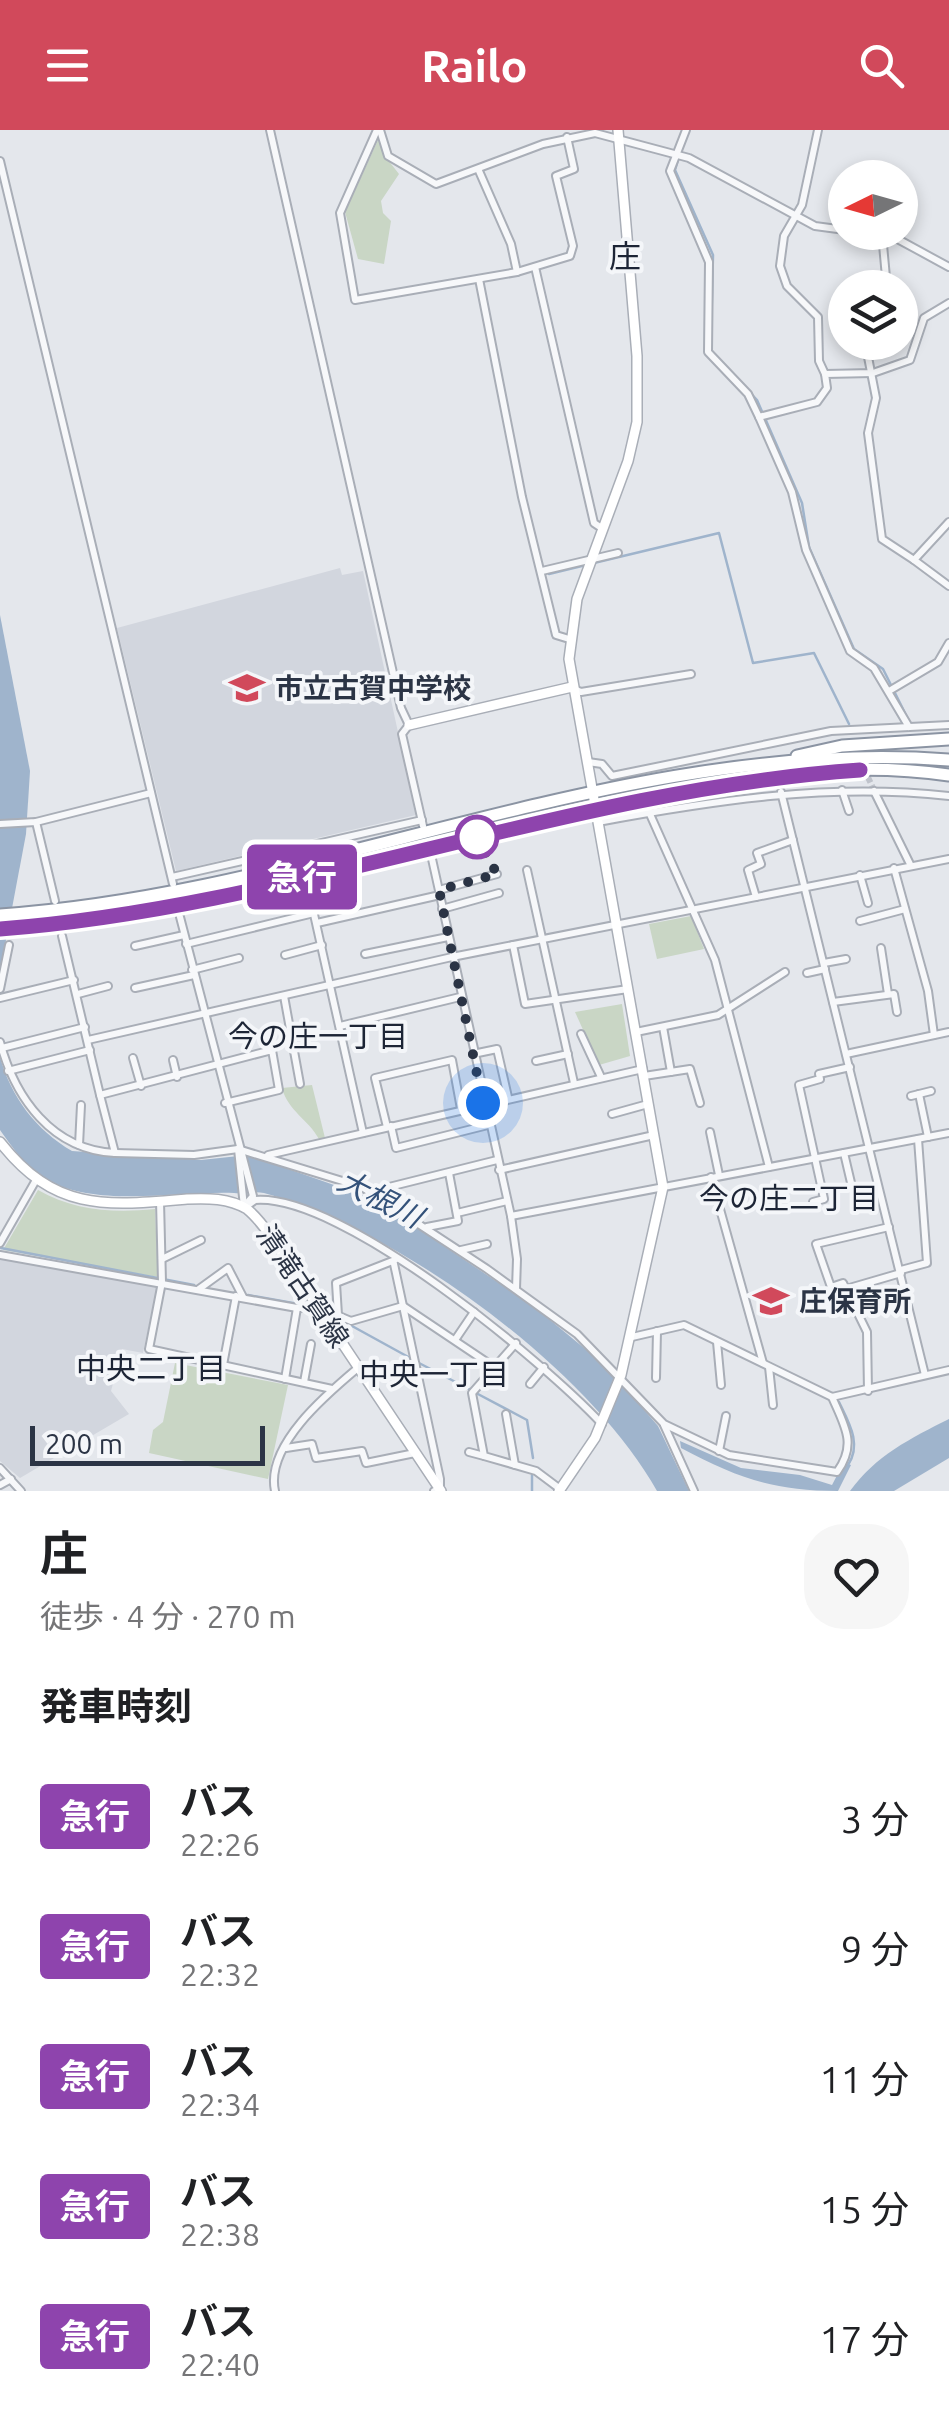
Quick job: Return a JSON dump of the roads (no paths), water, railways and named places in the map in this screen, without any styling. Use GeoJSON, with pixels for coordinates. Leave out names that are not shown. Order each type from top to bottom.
{"type":"FeatureCollection","features":[{"type":"Feature","properties":{"kind":"highway"},"geometry":{"type":"LineString","coordinates":[[784,761],[814,750],[949,738]]}},
{"type":"Feature","properties":{"kind":"highway"},"geometry":{"type":"LineString","coordinates":[[0,916],[104,905],[200,887],[592,793],[784,761],[862,756],[949,760]]}},
{"type":"Feature","properties":{"kind":"highway"},"geometry":{"type":"LineString","coordinates":[[0,929],[159,910],[597,816],[722,783],[860,770],[949,775]]}},
{"type":"Feature","properties":{"kind":"street"},"geometry":{"type":"LineString","coordinates":[[270,130],[400,708],[408,725]]}},
{"type":"Feature","properties":{"kind":"street"},"geometry":{"type":"LineString","coordinates":[[378,130],[388,156],[426,180],[448,182],[567,137],[618,135],[676,154],[730,178],[796,217],[828,228]]}},
{"type":"Feature","properties":{"kind":"street"},"geometry":{"type":"LineString","coordinates":[[378,130],[340,212],[355,300],[517,272],[566,259],[572,252],[556,176],[574,169],[567,137]]}},
{"type":"Feature","properties":{"kind":"street"},"geometry":{"type":"LineString","coordinates":[[686,130],[670,171],[709,262],[708,352],[748,394],[759,417],[792,492],[806,550],[850,650],[874,668],[909,727]]}},
{"type":"Feature","properties":{"kind":"street"},"geometry":{"type":"LineString","coordinates":[[759,417],[817,402],[826,388],[819,361],[818,317],[782,278],[784,236],[796,217],[818,130]]}},
{"type":"Feature","properties":{"kind":"street"},"geometry":{"type":"LineString","coordinates":[[470,1452],[536,1471],[560,1490],[602,1424],[621,1377],[663,1187],[572,688],[569,639],[592,560],[628,461],[638,404],[618,135]]}},
{"type":"Feature","properties":{"kind":"street"},"geometry":{"type":"LineString","coordinates":[[0,161],[172,881],[422,823],[402,734],[408,725],[572,688],[581,692],[691,674]]}},
{"type":"Feature","properties":{"kind":"street"},"geometry":{"type":"LineString","coordinates":[[480,170],[511,244],[517,272]]}},
{"type":"Feature","properties":{"kind":"street"},"geometry":{"type":"LineString","coordinates":[[914,250],[949,267]]}},
{"type":"Feature","properties":{"kind":"street"},"geometry":{"type":"LineString","coordinates":[[535,267],[594,524],[603,529]]}},
{"type":"Feature","properties":{"kind":"street"},"geometry":{"type":"LineString","coordinates":[[479,279],[556,635],[569,639]]}},
{"type":"Feature","properties":{"kind":"street"},"geometry":{"type":"LineString","coordinates":[[825,374],[873,373],[910,360],[924,318],[949,304]]}},
{"type":"Feature","properties":{"kind":"street"},"geometry":{"type":"LineString","coordinates":[[869,360],[876,398],[868,434],[882,539],[949,586]]}},
{"type":"Feature","properties":{"kind":"street"},"geometry":{"type":"LineString","coordinates":[[914,560],[949,522]]}},
{"type":"Feature","properties":{"kind":"street"},"geometry":{"type":"LineString","coordinates":[[542,571],[618,553]]}},
{"type":"Feature","properties":{"kind":"street"},"geometry":{"type":"LineString","coordinates":[[889,691],[938,662],[949,642]]}},
{"type":"Feature","properties":{"kind":"street"},"geometry":{"type":"LineString","coordinates":[[586,762],[602,764],[612,776],[831,731],[949,725]]}},
{"type":"Feature","properties":{"kind":"street"},"geometry":{"type":"LineString","coordinates":[[842,790],[848,811]]}},
{"type":"Feature","properties":{"kind":"street"},"geometry":{"type":"LineString","coordinates":[[597,816],[781,792],[874,790],[949,796]]}},
{"type":"Feature","properties":{"kind":"street"},"geometry":{"type":"LineString","coordinates":[[874,790],[910,864]]}},
{"type":"Feature","properties":{"kind":"street"},"geometry":{"type":"LineString","coordinates":[[781,792],[926,1375]]}},
{"type":"Feature","properties":{"kind":"street"},"geometry":{"type":"LineString","coordinates":[[0,824],[34,822],[151,793]]}},
{"type":"Feature","properties":{"kind":"street"},"geometry":{"type":"LineString","coordinates":[[649,812],[714,960],[768,1167]]}},
{"type":"Feature","properties":{"kind":"street"},"geometry":{"type":"LineString","coordinates":[[34,822],[55,901]]}},
{"type":"Feature","properties":{"kind":"street"},"geometry":{"type":"LineString","coordinates":[[756,898],[748,870],[761,864],[757,853],[793,840]]}},
{"type":"Feature","properties":{"kind":"street"},"geometry":{"type":"LineString","coordinates":[[88,1040],[452,957],[949,858]]}},
{"type":"Feature","properties":{"kind":"street"},"geometry":{"type":"LineString","coordinates":[[432,859],[511,1216],[518,1259],[516,1289]]}},
{"type":"Feature","properties":{"kind":"street"},"geometry":{"type":"LineString","coordinates":[[894,868],[928,991],[934,1035]]}},
{"type":"Feature","properties":{"kind":"street"},"geometry":{"type":"LineString","coordinates":[[527,870],[574,1083]]}},
{"type":"Feature","properties":{"kind":"street"},"geometry":{"type":"LineString","coordinates":[[317,923],[497,874]]}},
{"type":"Feature","properties":{"kind":"street"},"geometry":{"type":"LineString","coordinates":[[860,875],[868,902]]}},
{"type":"Feature","properties":{"kind":"street"},"geometry":{"type":"LineString","coordinates":[[309,892],[363,1133]]}},
{"type":"Feature","properties":{"kind":"street"},"geometry":{"type":"LineString","coordinates":[[442,909],[500,893]]}},
{"type":"Feature","properties":{"kind":"street"},"geometry":{"type":"LineString","coordinates":[[860,921],[906,908]]}},
{"type":"Feature","properties":{"kind":"street"},"geometry":{"type":"LineString","coordinates":[[135,946],[314,913]]}},
{"type":"Feature","properties":{"kind":"street"},"geometry":{"type":"LineString","coordinates":[[180,917],[249,1196],[244,1208]]}},
{"type":"Feature","properties":{"kind":"street"},"geometry":{"type":"LineString","coordinates":[[62,936],[115,1153]]}},
{"type":"Feature","properties":{"kind":"street"},"geometry":{"type":"LineString","coordinates":[[365,954],[448,936]]}},
{"type":"Feature","properties":{"kind":"street"},"geometry":{"type":"LineString","coordinates":[[0,989],[9,945]]}},
{"type":"Feature","properties":{"kind":"street"},"geometry":{"type":"LineString","coordinates":[[285,954],[322,945]]}},
{"type":"Feature","properties":{"kind":"street"},"geometry":{"type":"LineString","coordinates":[[513,945],[525,1004],[554,996],[628,988]]}},
{"type":"Feature","properties":{"kind":"street"},"geometry":{"type":"LineString","coordinates":[[882,948],[888,994]]}},
{"type":"Feature","properties":{"kind":"street"},"geometry":{"type":"LineString","coordinates":[[135,988],[239,958]]}},
{"type":"Feature","properties":{"kind":"street"},"geometry":{"type":"LineString","coordinates":[[807,973],[846,958]]}},
{"type":"Feature","properties":{"kind":"street"},"geometry":{"type":"LineString","coordinates":[[636,1032],[728,1009],[786,972]]}},
{"type":"Feature","properties":{"kind":"street"},"geometry":{"type":"LineString","coordinates":[[0,998],[74,980]]}},
{"type":"Feature","properties":{"kind":"street"},"geometry":{"type":"LineString","coordinates":[[78,994],[108,986]]}},
{"type":"Feature","properties":{"kind":"street"},"geometry":{"type":"LineString","coordinates":[[834,1002],[894,994],[897,1012]]}},
{"type":"Feature","properties":{"kind":"street"},"geometry":{"type":"LineString","coordinates":[[284,996],[300,1084]]}},
{"type":"Feature","properties":{"kind":"street"},"geometry":{"type":"LineString","coordinates":[[340,1026],[461,997]]}},
{"type":"Feature","properties":{"kind":"street"},"geometry":{"type":"LineString","coordinates":[[85,1027],[1,1045],[24,1102],[58,1134],[79,1146],[115,1153],[239,1152],[267,1156],[324,1173],[383,1200],[577,1334],[664,1424],[694,1491]]}},
{"type":"Feature","properties":{"kind":"street"},"geometry":{"type":"LineString","coordinates":[[662,1027],[670,1072]]}},
{"type":"Feature","properties":{"kind":"street"},"geometry":{"type":"LineString","coordinates":[[846,1054],[949,1032]]}},
{"type":"Feature","properties":{"kind":"street"},"geometry":{"type":"LineString","coordinates":[[581,1034],[601,1077]]}},
{"type":"Feature","properties":{"kind":"street"},"geometry":{"type":"LineString","coordinates":[[473,1054],[497,1048],[508,1098]]}},
{"type":"Feature","properties":{"kind":"street"},"geometry":{"type":"LineString","coordinates":[[8,1070],[90,1050]]}},
{"type":"Feature","properties":{"kind":"street"},"geometry":{"type":"LineString","coordinates":[[100,1095],[272,1050],[279,1090],[225,1103]]}},
{"type":"Feature","properties":{"kind":"street"},"geometry":{"type":"LineString","coordinates":[[536,1062],[568,1054]]}},
{"type":"Feature","properties":{"kind":"street"},"geometry":{"type":"LineString","coordinates":[[132,1058],[140,1086]]}},
{"type":"Feature","properties":{"kind":"street"},"geometry":{"type":"LineString","coordinates":[[174,1060],[177,1077]]}},
{"type":"Feature","properties":{"kind":"street"},"geometry":{"type":"LineString","coordinates":[[462,1109],[452,1060],[375,1078],[396,1148],[488,1125]]}},
{"type":"Feature","properties":{"kind":"street"},"geometry":{"type":"LineString","coordinates":[[813,1202],[824,1199],[799,1086],[820,1079],[819,1074],[850,1067]]}},
{"type":"Feature","properties":{"kind":"street"},"geometry":{"type":"LineString","coordinates":[[267,1156],[601,1077],[690,1069],[700,1102]]}},
{"type":"Feature","properties":{"kind":"street"},"geometry":{"type":"LineString","coordinates":[[928,1137],[915,1095],[931,1092]]}},
{"type":"Feature","properties":{"kind":"street"},"geometry":{"type":"LineString","coordinates":[[612,1114],[649,1104]]}},
{"type":"Feature","properties":{"kind":"street"},"geometry":{"type":"LineString","coordinates":[[79,1146],[81,1105]]}},
{"type":"Feature","properties":{"kind":"street"},"geometry":{"type":"LineString","coordinates":[[710,1132],[715,1176],[766,1365],[773,1405]]}},
{"type":"Feature","properties":{"kind":"street"},"geometry":{"type":"LineString","coordinates":[[511,1216],[949,1133]]}},
{"type":"Feature","properties":{"kind":"street"},"geometry":{"type":"LineString","coordinates":[[500,1170],[654,1135]]}},
{"type":"Feature","properties":{"kind":"street"},"geometry":{"type":"LineString","coordinates":[[846,1289],[927,1263],[918,1139]]}},
{"type":"Feature","properties":{"kind":"street","name":"清滝古賀線"},"geometry":{"type":"LineString","coordinates":[[0,1142],[36,1180],[62,1195],[86,1202],[208,1198],[244,1208],[272,1238],[438,1490]]}},
{"type":"Feature","properties":{"kind":"street"},"geometry":{"type":"LineString","coordinates":[[844,1153],[852,1187]]}},
{"type":"Feature","properties":{"kind":"street"},"geometry":{"type":"LineString","coordinates":[[383,1200],[385,1188],[497,1160]]}},
{"type":"Feature","properties":{"kind":"street"},"geometry":{"type":"LineString","coordinates":[[426,1227],[458,1221],[449,1173]]}},
{"type":"Feature","properties":{"kind":"street"},"geometry":{"type":"LineString","coordinates":[[0,1244],[36,1180]]}},
{"type":"Feature","properties":{"kind":"street"},"geometry":{"type":"LineString","coordinates":[[244,1208],[255,1200],[280,1203],[355,1232],[516,1343],[602,1424]]}},
{"type":"Feature","properties":{"kind":"street"},"geometry":{"type":"LineString","coordinates":[[160,1201],[162,1280],[148,1349],[332,1390]]}},
{"type":"Feature","properties":{"kind":"street"},"geometry":{"type":"LineString","coordinates":[[457,1214],[507,1201]]}},
{"type":"Feature","properties":{"kind":"street"},"geometry":{"type":"LineString","coordinates":[[868,1391],[866,1332],[843,1283],[831,1287],[816,1244],[889,1228]]}},
{"type":"Feature","properties":{"kind":"street"},"geometry":{"type":"LineString","coordinates":[[162,1259],[201,1240]]}},
{"type":"Feature","properties":{"kind":"street"},"geometry":{"type":"LineString","coordinates":[[460,1250],[486,1244]]}},
{"type":"Feature","properties":{"kind":"street"},"geometry":{"type":"LineString","coordinates":[[0,1255],[162,1280],[296,1308],[318,1307],[351,1322],[403,1306]]}},
{"type":"Feature","properties":{"kind":"street"},"geometry":{"type":"LineString","coordinates":[[395,1261],[438,1490]]}},
{"type":"Feature","properties":{"kind":"street"},"geometry":{"type":"LineString","coordinates":[[338,1316],[336,1283],[395,1261]]}},
{"type":"Feature","properties":{"kind":"street"},"geometry":{"type":"LineString","coordinates":[[199,1289],[228,1268],[239,1297],[223,1365]]}},
{"type":"Feature","properties":{"kind":"street"},"geometry":{"type":"LineString","coordinates":[[403,1306],[494,1367]]}},
{"type":"Feature","properties":{"kind":"street"},"geometry":{"type":"LineString","coordinates":[[285,1378],[296,1308]]}},
{"type":"Feature","properties":{"kind":"street"},"geometry":{"type":"LineString","coordinates":[[454,1340],[474,1312]]}},
{"type":"Feature","properties":{"kind":"street"},"geometry":{"type":"LineString","coordinates":[[632,1338],[684,1325],[832,1397],[949,1370]]}},
{"type":"Feature","properties":{"kind":"street"},"geometry":{"type":"LineString","coordinates":[[656,1331],[656,1378]]}},
{"type":"Feature","properties":{"kind":"street"},"geometry":{"type":"LineString","coordinates":[[716,1340],[721,1384]]}},
{"type":"Feature","properties":{"kind":"street"},"geometry":{"type":"LineString","coordinates":[[484,1456],[472,1393],[516,1343]]}},
{"type":"Feature","properties":{"kind":"street"},"geometry":{"type":"LineString","coordinates":[[304,1382],[311,1344]]}},
{"type":"Feature","properties":{"kind":"street"},"geometry":{"type":"LineString","coordinates":[[275,1491],[274,1473],[304,1418],[359,1367]]}},
{"type":"Feature","properties":{"kind":"street"},"geometry":{"type":"LineString","coordinates":[[530,1384],[544,1367]]}},
{"type":"Feature","properties":{"kind":"street"},"geometry":{"type":"LineString","coordinates":[[664,1424],[719,1451],[837,1472],[851,1443],[832,1397]]}},
{"type":"Feature","properties":{"kind":"street"},"geometry":{"type":"LineString","coordinates":[[506,1414],[515,1464]]}},
{"type":"Feature","properties":{"kind":"street"},"geometry":{"type":"LineString","coordinates":[[719,1451],[726,1416]]}},
{"type":"Feature","properties":{"kind":"street"},"geometry":{"type":"LineString","coordinates":[[286,1448],[312,1444],[316,1458],[362,1451],[366,1463],[416,1453]]}},
{"type":"Feature","properties":{"kind":"street"},"geometry":{"type":"LineString","coordinates":[[0,1468],[22,1491]]}},
{"type":"Feature","properties":{"kind":"street"},"geometry":{"type":"LineString","coordinates":[[0,1486],[11,1479]]}},
{"type":"Feature","properties":{"kind":"water"},"geometry":{"type":"Polygon","coordinates":[[[0,615],[30,771],[26,834],[0,972],[0,615]]]}},
{"type":"Feature","properties":{"kind":"water"},"geometry":{"type":"Polygon","coordinates":[[[0,1057],[11,1086],[27,1111],[47,1133],[72,1151],[201,1160],[248,1155],[374,1199],[533,1306],[606,1366],[658,1426],[689,1491],[657,1491],[626,1444],[538,1352],[429,1271],[373,1238],[317,1211],[264,1193],[113,1196],[67,1189],[40,1176],[0,1130],[0,1057]]]}},
{"type":"Feature","properties":{"kind":"water"},"geometry":{"type":"Polygon","coordinates":[[[949,1419],[949,1458],[894,1491],[850,1491],[882,1458],[949,1419]]]}},
{"type":"Feature","properties":{"kind":"water"},"geometry":{"type":"Polygon","coordinates":[[[680,1441],[741,1468],[800,1475],[832,1485],[844,1462],[851,1465],[838,1491],[794,1488],[756,1481],[720,1467],[681,1448],[680,1441]]]}},
{"type":"Feature","properties":{"kind":"waterway"},"geometry":{"type":"LineString","coordinates":[[678,160],[675,170],[713,255],[711,335]]}},
{"type":"Feature","properties":{"kind":"waterway"},"geometry":{"type":"LineString","coordinates":[[726,367],[757,400],[802,503],[809,547],[854,649],[883,669],[908,719]]}},
{"type":"Feature","properties":{"kind":"waterway"},"geometry":{"type":"LineString","coordinates":[[594,563],[719,533],[753,663],[814,653],[849,724]]}},
{"type":"Feature","properties":{"kind":"waterway"},"geometry":{"type":"LineString","coordinates":[[549,574],[586,565]]}},
{"type":"Feature","properties":{"kind":"waterway"},"geometry":{"type":"LineString","coordinates":[[1,1248],[194,1285]]}},
{"type":"Feature","properties":{"kind":"waterway"},"geometry":{"type":"LineString","coordinates":[[248,1295],[304,1305]]}},
{"type":"Feature","properties":{"kind":"waterway"},"geometry":{"type":"LineString","coordinates":[[352,1326],[412,1359]]}},
{"type":"Feature","properties":{"kind":"waterway"},"geometry":{"type":"LineString","coordinates":[[419,1363],[469,1389]]}},
{"type":"Feature","properties":{"kind":"waterway"},"geometry":{"type":"LineString","coordinates":[[476,1393],[527,1420],[533,1458]]}},
{"type":"Feature","properties":{"kind":"waterway"},"geometry":{"type":"LineString","coordinates":[[839,1402],[854,1441],[848,1465]]}},
{"type":"Feature","properties":{"kind":"waterway"},"geometry":{"type":"LineString","coordinates":[[532,1475],[532,1491]]}},
{"type":"Feature","properties":{"kind":"tunnel"},"geometry":{"type":"LineString","coordinates":[[864,769],[874,790]]}},
{"type":"Feature","properties":{"kind":"tunnel"},"geometry":{"type":"LineString","coordinates":[[297,849],[309,892]]}},
{"type":"Feature","properties":{"kind":"place","name":"市立古賀中学校"},"geometry":{"type":"Point","coordinates":[247,688]}},
{"type":"Feature","properties":{"kind":"place","name":"庄保育所"},"geometry":{"type":"Point","coordinates":[771,1301]}},
{"type":"Feature","properties":{"kind":"district","name":"庄"},"geometry":{"type":"Point","coordinates":[625,257]}},
{"type":"Feature","properties":{"kind":"district","name":"今の庄一丁目"},"geometry":{"type":"Point","coordinates":[318,1037]}},
{"type":"Feature","properties":{"kind":"district","name":"今の庄二丁目"},"geometry":{"type":"Point","coordinates":[789,1199]}},
{"type":"Feature","properties":{"kind":"district","name":"中央二丁目"},"geometry":{"type":"Point","coordinates":[151,1369]}},
{"type":"Feature","properties":{"kind":"district","name":"中央一丁目"},"geometry":{"type":"Point","coordinates":[434,1375]}},
{"type":"Feature","properties":{"kind":"water label","name":"大根川"},"geometry":{"type":"Point","coordinates":[380,1199]}}]}
